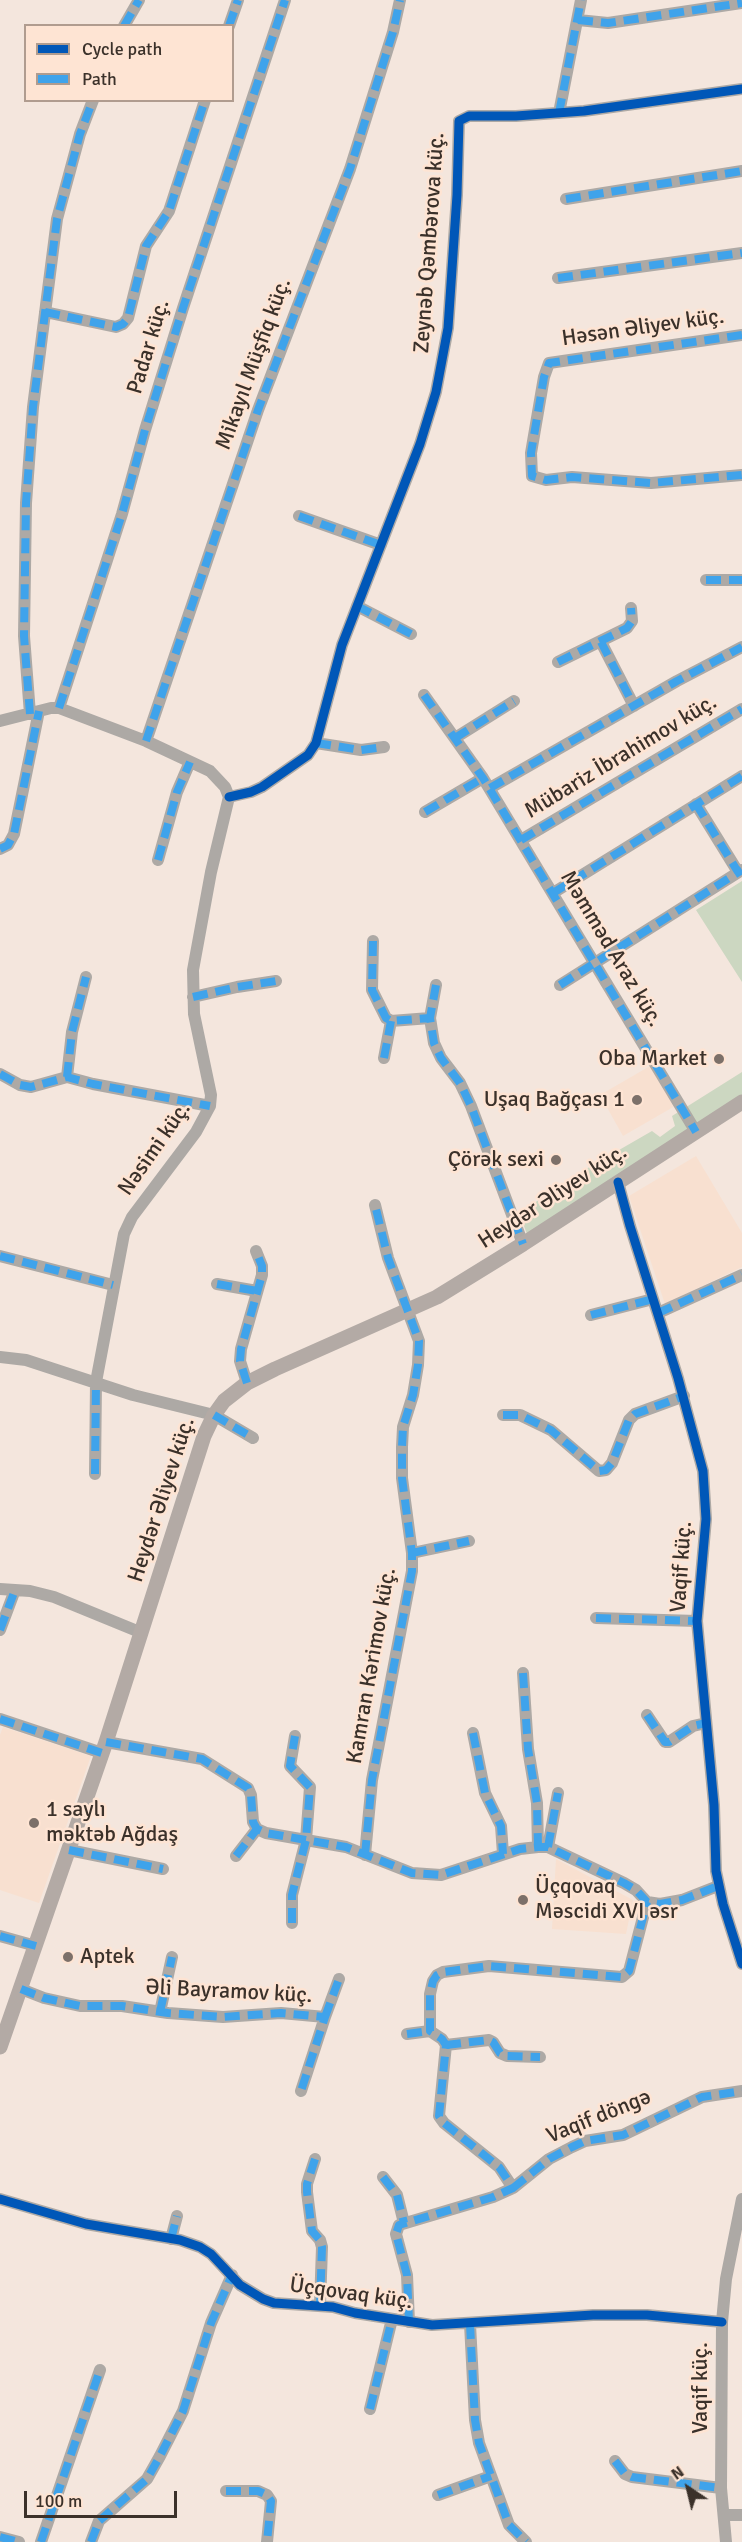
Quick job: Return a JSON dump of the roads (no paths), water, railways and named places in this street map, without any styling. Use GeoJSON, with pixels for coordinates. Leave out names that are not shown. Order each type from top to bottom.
{"type":"FeatureCollection","features":[{"type":"Feature","properties":{"kind":"main road","name":"Heydər Əliyev küç."},"geometry":{"type":"LineString","coordinates":[[0,2047],[104,1748],[204,1436],[214,1415],[225,1401],[247,1383],[437,1297],[742,1102]]}},
{"type":"Feature","properties":{"kind":"street"},"geometry":{"type":"LineString","coordinates":[[125,24],[139,0]]}},
{"type":"Feature","properties":{"kind":"street"},"geometry":{"type":"LineString","coordinates":[[231,24],[238,0]]}},
{"type":"Feature","properties":{"kind":"street","name":"Padar küç."},"geometry":{"type":"LineString","coordinates":[[59,708],[122,514],[183,308],[285,0]]}},
{"type":"Feature","properties":{"kind":"street","name":"Mikayıl Müşfiq küç."},"geometry":{"type":"LineString","coordinates":[[146,741],[258,410],[350,169],[393,32],[400,0]]}},
{"type":"Feature","properties":{"kind":"street"},"geometry":{"type":"LineString","coordinates":[[559,113],[580,0]]}},
{"type":"Feature","properties":{"kind":"street"},"geometry":{"type":"LineString","coordinates":[[578,20],[608,22],[742,3]]}},
{"type":"Feature","properties":{"kind":"street","name":"Zeynəb Qəmbərova küç."},"geometry":{"type":"LineString","coordinates":[[229,797],[262,787],[308,755],[316,743],[342,645],[420,444],[436,392],[445,346],[457,195],[459,121],[469,116],[559,113],[742,89]]}},
{"type":"Feature","properties":{"kind":"street"},"geometry":{"type":"LineString","coordinates":[[0,849],[8,845],[14,834],[35,712],[24,636],[26,503],[33,407],[57,219],[80,134],[92,102]]}},
{"type":"Feature","properties":{"kind":"street"},"geometry":{"type":"LineString","coordinates":[[45,312],[116,327],[128,318],[146,246],[169,211],[204,102]]}},
{"type":"Feature","properties":{"kind":"street"},"geometry":{"type":"LineString","coordinates":[[566,199],[742,171]]}},
{"type":"Feature","properties":{"kind":"street"},"geometry":{"type":"LineString","coordinates":[[558,278],[742,254]]}},
{"type":"Feature","properties":{"kind":"street","name":"Həsən Əliyev küç."},"geometry":{"type":"LineString","coordinates":[[742,335],[549,363],[544,378],[531,453],[532,476],[546,480],[572,477],[651,483],[742,476]]}},
{"type":"Feature","properties":{"kind":"street"},"geometry":{"type":"LineString","coordinates":[[299,516],[381,545]]}},
{"type":"Feature","properties":{"kind":"street"},"geometry":{"type":"LineString","coordinates":[[706,580],[742,580]]}},
{"type":"Feature","properties":{"kind":"street"},"geometry":{"type":"LineString","coordinates":[[357,606],[411,634]]}},
{"type":"Feature","properties":{"kind":"street"},"geometry":{"type":"LineString","coordinates":[[558,662],[627,628],[632,621],[632,608]]}},
{"type":"Feature","properties":{"kind":"street"},"geometry":{"type":"LineString","coordinates":[[601,642],[634,706]]}},
{"type":"Feature","properties":{"kind":"street"},"geometry":{"type":"LineString","coordinates":[[425,812],[487,783],[742,647]]}},
{"type":"Feature","properties":{"kind":"street","name":"Məmməd Araz küç."},"geometry":{"type":"LineString","coordinates":[[424,695],[487,783],[696,1132]]}},
{"type":"Feature","properties":{"kind":"street"},"geometry":{"type":"LineString","coordinates":[[455,738],[514,701]]}},
{"type":"Feature","properties":{"kind":"street"},"geometry":{"type":"LineString","coordinates":[[0,721],[59,708],[146,741],[210,771],[219,780],[229,797]]}},
{"type":"Feature","properties":{"kind":"street","name":"Mübariz İbrahimov küç."},"geometry":{"type":"LineString","coordinates":[[521,840],[742,709]]}},
{"type":"Feature","properties":{"kind":"street"},"geometry":{"type":"LineString","coordinates":[[316,743],[361,750],[384,747]]}},
{"type":"Feature","properties":{"kind":"street"},"geometry":{"type":"LineString","coordinates":[[158,860],[177,792],[190,762]]}},
{"type":"Feature","properties":{"kind":"street"},"geometry":{"type":"LineString","coordinates":[[553,893],[742,776]]}},
{"type":"Feature","properties":{"kind":"street","name":"Nəsimi küç."},"geometry":{"type":"LineString","coordinates":[[95,1474],[96,1382],[124,1234],[132,1217],[200,1126],[210,1106],[212,1095],[194,1014],[193,970],[211,872],[229,797]]}},
{"type":"Feature","properties":{"kind":"street"},"geometry":{"type":"LineString","coordinates":[[560,985],[740,871],[696,804]]}},
{"type":"Feature","properties":{"kind":"street"},"geometry":{"type":"LineString","coordinates":[[373,941],[372,990],[386,1017],[391,1021],[430,1018]]}},
{"type":"Feature","properties":{"kind":"street"},"geometry":{"type":"LineString","coordinates":[[67,1077],[72,1032],[86,976]]}},
{"type":"Feature","properties":{"kind":"street"},"geometry":{"type":"LineString","coordinates":[[193,998],[237,987],[276,981]]}},
{"type":"Feature","properties":{"kind":"street"},"geometry":{"type":"LineString","coordinates":[[436,985],[430,1018],[434,1043],[441,1058],[460,1083],[471,1106],[523,1244]]}},
{"type":"Feature","properties":{"kind":"street"},"geometry":{"type":"LineString","coordinates":[[384,1058],[391,1021]]}},
{"type":"Feature","properties":{"kind":"street"},"geometry":{"type":"LineString","coordinates":[[0,1074],[20,1085],[32,1087],[67,1077],[210,1106]]}},
{"type":"Feature","properties":{"kind":"street","name":"Vaqif küç."},"geometry":{"type":"LineString","coordinates":[[618,1182],[701,1455],[706,1501],[697,1621],[718,1886],[742,1964]]}},
{"type":"Feature","properties":{"kind":"street","name":"Kamran Kərimov küç."},"geometry":{"type":"LineString","coordinates":[[365,1855],[372,1780],[412,1571],[412,1553],[402,1478],[403,1427],[413,1395],[419,1341],[410,1310],[388,1258],[375,1205]]}},
{"type":"Feature","properties":{"kind":"street"},"geometry":{"type":"LineString","coordinates":[[247,1383],[241,1370],[241,1349],[257,1291],[261,1266],[256,1251]]}},
{"type":"Feature","properties":{"kind":"street"},"geometry":{"type":"LineString","coordinates":[[0,1256],[113,1285]]}},
{"type":"Feature","properties":{"kind":"street"},"geometry":{"type":"LineString","coordinates":[[658,1313],[742,1275]]}},
{"type":"Feature","properties":{"kind":"street"},"geometry":{"type":"LineString","coordinates":[[217,1284],[257,1291]]}},
{"type":"Feature","properties":{"kind":"street"},"geometry":{"type":"LineString","coordinates":[[591,1315],[653,1299]]}},
{"type":"Feature","properties":{"kind":"street"},"geometry":{"type":"LineString","coordinates":[[0,1357],[26,1360],[133,1395],[214,1415],[253,1438]]}},
{"type":"Feature","properties":{"kind":"street"},"geometry":{"type":"LineString","coordinates":[[503,1414],[520,1415],[532,1419],[551,1430],[599,1471],[606,1470],[612,1463],[630,1420],[635,1414],[684,1396]]}},
{"type":"Feature","properties":{"kind":"street"},"geometry":{"type":"LineString","coordinates":[[412,1553],[469,1541]]}},
{"type":"Feature","properties":{"kind":"street"},"geometry":{"type":"LineString","coordinates":[[0,1589],[54,1598],[142,1633]]}},
{"type":"Feature","properties":{"kind":"street"},"geometry":{"type":"LineString","coordinates":[[0,1630],[15,1590]]}},
{"type":"Feature","properties":{"kind":"street"},"geometry":{"type":"LineString","coordinates":[[597,1618],[697,1621]]}},
{"type":"Feature","properties":{"kind":"street"},"geometry":{"type":"LineString","coordinates":[[523,1673],[528,1749],[543,1847]]}},
{"type":"Feature","properties":{"kind":"street"},"geometry":{"type":"LineString","coordinates":[[647,1715],[664,1742],[669,1742],[693,1726],[706,1723]]}},
{"type":"Feature","properties":{"kind":"street"},"geometry":{"type":"LineString","coordinates":[[0,1719],[104,1748],[202,1759],[248,1788],[251,1795],[253,1822],[257,1829],[266,1833],[346,1847],[412,1873],[441,1875],[520,1849],[543,1847],[624,1882],[636,1890],[647,1902],[660,1904],[682,1900],[718,1886]]}},
{"type":"Feature","properties":{"kind":"street"},"geometry":{"type":"LineString","coordinates":[[473,1733],[485,1793],[501,1826],[503,1854]]}},
{"type":"Feature","properties":{"kind":"street"},"geometry":{"type":"LineString","coordinates":[[292,1923],[292,1895],[306,1840],[309,1787],[290,1766],[295,1736]]}},
{"type":"Feature","properties":{"kind":"street"},"geometry":{"type":"LineString","coordinates":[[543,1847],[558,1793]]}},
{"type":"Feature","properties":{"kind":"street"},"geometry":{"type":"LineString","coordinates":[[236,1856],[257,1829]]}},
{"type":"Feature","properties":{"kind":"street"},"geometry":{"type":"LineString","coordinates":[[69,1850],[164,1869]]}},
{"type":"Feature","properties":{"kind":"street"},"geometry":{"type":"LineString","coordinates":[[430,2031],[430,1994],[433,1981],[443,1972],[489,1966],[511,1966],[622,1977],[626,1975],[647,1902]]}},
{"type":"Feature","properties":{"kind":"street"},"geometry":{"type":"LineString","coordinates":[[0,1936],[36,1946]]}},
{"type":"Feature","properties":{"kind":"street"},"geometry":{"type":"LineString","coordinates":[[160,2012],[171,1957]]}},
{"type":"Feature","properties":{"kind":"street"},"geometry":{"type":"LineString","coordinates":[[325,2018],[339,1979]]}},
{"type":"Feature","properties":{"kind":"street","name":"Əli Bayramov küç."},"geometry":{"type":"LineString","coordinates":[[21,1989],[51,2000],[80,2006],[122,2006],[160,2012],[223,2017],[281,2013],[325,2018],[301,2091]]}},
{"type":"Feature","properties":{"kind":"street"},"geometry":{"type":"LineString","coordinates":[[407,2034],[430,2031],[442,2039],[446,2045],[439,2116],[444,2123],[499,2166],[513,2188]]}},
{"type":"Feature","properties":{"kind":"street"},"geometry":{"type":"LineString","coordinates":[[446,2045],[489,2040],[500,2053],[507,2056],[540,2057]]}},
{"type":"Feature","properties":{"kind":"street","name":"Vaqif döngə"},"geometry":{"type":"LineString","coordinates":[[404,2223],[493,2198],[513,2188],[549,2159],[585,2141],[623,2135],[702,2097],[742,2091]]}},
{"type":"Feature","properties":{"kind":"street"},"geometry":{"type":"LineString","coordinates":[[315,2159],[307,2184],[307,2192],[312,2231],[320,2240],[322,2247],[320,2305]]}},
{"type":"Feature","properties":{"kind":"street"},"geometry":{"type":"LineString","coordinates":[[383,2177],[397,2195],[404,2223],[396,2229],[396,2234],[406,2275],[409,2322]]}},
{"type":"Feature","properties":{"kind":"street","name":"Üçqovaq küç."},"geometry":{"type":"LineString","coordinates":[[0,2199],[86,2224],[171,2239],[200,2247],[211,2254],[240,2285],[274,2303],[320,2305],[432,2325],[592,2314],[647,2315],[722,2322]]}},
{"type":"Feature","properties":{"kind":"street","name":"Vaqif küç."},"geometry":{"type":"LineString","coordinates":[[726,2542],[721,2488],[722,2322],[726,2279],[742,2199]]}},
{"type":"Feature","properties":{"kind":"street"},"geometry":{"type":"LineString","coordinates":[[171,2239],[177,2216]]}},
{"type":"Feature","properties":{"kind":"street"},"geometry":{"type":"LineString","coordinates":[[90,2542],[99,2522],[129,2498],[147,2479],[160,2456],[183,2411],[211,2323],[232,2275]]}},
{"type":"Feature","properties":{"kind":"street"},"geometry":{"type":"LineString","coordinates":[[370,2409],[392,2319]]}},
{"type":"Feature","properties":{"kind":"street"},"geometry":{"type":"LineString","coordinates":[[470,2324],[479,2443],[510,2525],[526,2542]]}},
{"type":"Feature","properties":{"kind":"street"},"geometry":{"type":"LineString","coordinates":[[41,2542],[100,2370]]}},
{"type":"Feature","properties":{"kind":"street"},"geometry":{"type":"LineString","coordinates":[[615,2461],[625,2474],[632,2477],[721,2488]]}},
{"type":"Feature","properties":{"kind":"street"},"geometry":{"type":"LineString","coordinates":[[438,2495],[490,2476]]}},
{"type":"Feature","properties":{"kind":"street"},"geometry":{"type":"LineString","coordinates":[[226,2491],[258,2491],[267,2494],[271,2501],[267,2542]]}},
{"type":"Feature","properties":{"kind":"street"},"geometry":{"type":"LineString","coordinates":[[724,2515],[742,2515]]}},
{"type":"Feature","properties":{"kind":"street"},"geometry":{"type":"LineString","coordinates":[[0,2537],[19,2542]]}},
{"type":"Feature","properties":{"kind":"place","name":"Oba Market"},"geometry":{"type":"Point","coordinates":[719,1059]}},
{"type":"Feature","properties":{"kind":"place","name":"Uşaq Bağçası 1"},"geometry":{"type":"Point","coordinates":[637,1100]}},
{"type":"Feature","properties":{"kind":"place","name":"Çörək sexi"},"geometry":{"type":"Point","coordinates":[556,1160]}},
{"type":"Feature","properties":{"kind":"place","name":"1 saylı məktəb Ağdaş"},"geometry":{"type":"Point","coordinates":[34,1823]}},
{"type":"Feature","properties":{"kind":"place","name":"Üçqovaq Məscidi XVI əsr"},"geometry":{"type":"Point","coordinates":[523,1900]}},
{"type":"Feature","properties":{"kind":"place","name":"Aptek"},"geometry":{"type":"Point","coordinates":[68,1957]}}]}
